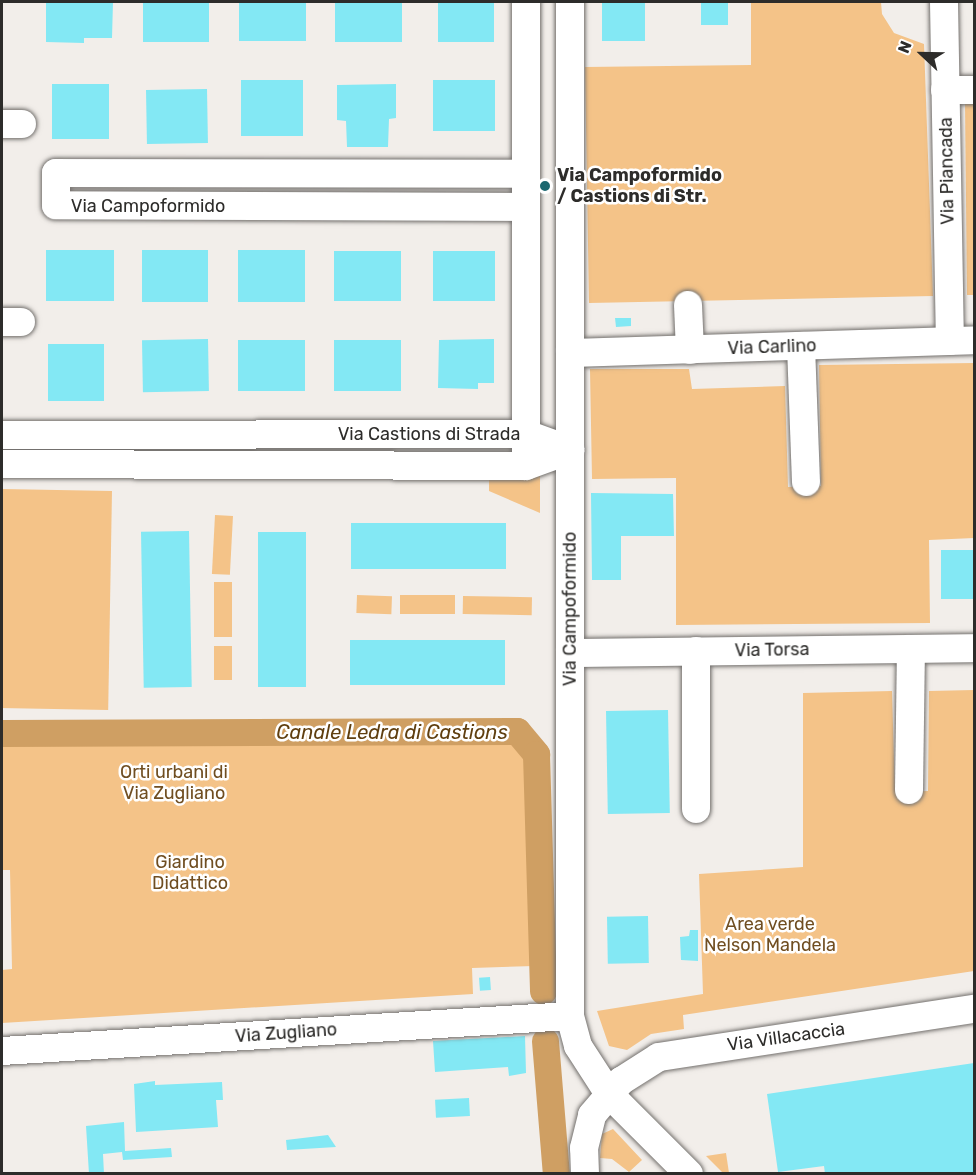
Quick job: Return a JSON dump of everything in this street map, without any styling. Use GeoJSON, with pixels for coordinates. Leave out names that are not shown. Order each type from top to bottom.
{"type":"FeatureCollection","features":[{"type":"Feature","properties":{"kind":"street"},"geometry":{"type":"LineString","coordinates":[[526,2],[526,466]]}},
{"type":"Feature","properties":{"kind":"street","name":"Via Campoformido"},"geometry":{"type":"LineString","coordinates":[[570,2],[570,1016],[579,1046],[609,1094],[689,1173]]}},
{"type":"Feature","properties":{"kind":"street","name":"Via Piancada"},"geometry":{"type":"LineString","coordinates":[[944,2],[945,90],[962,341]]}},
{"type":"Feature","properties":{"kind":"street"},"geometry":{"type":"LineString","coordinates":[[945,90],[975,90]]}},
{"type":"Feature","properties":{"kind":"street","name":"Via Campoformido"},"geometry":{"type":"LineString","coordinates":[[526,174],[56,173],[56,205],[526,207]]}},
{"type":"Feature","properties":{"kind":"street"},"geometry":{"type":"LineString","coordinates":[[688,304],[690,350]]}},
{"type":"Feature","properties":{"kind":"street","name":"Via Carlino"},"geometry":{"type":"LineString","coordinates":[[570,353],[962,341]]}},
{"type":"Feature","properties":{"kind":"street"},"geometry":{"type":"LineString","coordinates":[[801,346],[806,482]]}},
{"type":"Feature","properties":{"kind":"street","name":"Via Castions di Strada"},"geometry":{"type":"LineString","coordinates":[[2,435],[526,434],[570,450]]}},
{"type":"Feature","properties":{"kind":"street","name":"Via Castions di Strada"},"geometry":{"type":"LineString","coordinates":[[2,464],[526,466],[570,450]]}},
{"type":"Feature","properties":{"kind":"street","name":"Via Torsa"},"geometry":{"type":"LineString","coordinates":[[570,653],[975,648]]}},
{"type":"Feature","properties":{"kind":"street"},"geometry":{"type":"LineString","coordinates":[[909,789],[911,649]]}},
{"type":"Feature","properties":{"kind":"street"},"geometry":{"type":"LineString","coordinates":[[696,651],[696,809]]}},
{"type":"Feature","properties":{"kind":"street","name":"Via Villacaccia"},"geometry":{"type":"LineString","coordinates":[[585,1173],[584,1148],[592,1115],[609,1094],[645,1064],[672,1054],[975,1009]]}},
{"type":"Feature","properties":{"kind":"street","name":"Via Zugliano"},"geometry":{"type":"LineString","coordinates":[[2,1051],[570,1016]]}},
{"type":"Feature","properties":{"kind":"green space"},"geometry":{"type":"Polygon","coordinates":[[[751,2],[881,2],[882,14],[894,33],[924,44],[933,296],[589,303],[585,67],[751,65],[751,2]]]}},
{"type":"Feature","properties":{"kind":"green space"},"geometry":{"type":"Polygon","coordinates":[[[965,102],[974,102],[974,295],[967,295],[965,102]]]}},
{"type":"Feature","properties":{"kind":"green space"},"geometry":{"type":"Polygon","coordinates":[[[974,363],[974,538],[929,540],[930,623],[676,625],[676,478],[592,479],[590,369],[689,369],[692,389],[785,386],[788,487],[821,486],[819,365],[974,363]]]}},
{"type":"Feature","properties":{"kind":"green space"},"geometry":{"type":"Polygon","coordinates":[[[489,475],[540,475],[540,513],[489,491],[489,475]]]}},
{"type":"Feature","properties":{"kind":"green space"},"geometry":{"type":"Polygon","coordinates":[[[2,489],[112,491],[108,710],[2,708],[2,489]]]}},
{"type":"Feature","properties":{"kind":"green space"},"geometry":{"type":"Polygon","coordinates":[[[215,515],[233,516],[230,575],[212,574],[215,515]]]}},
{"type":"Feature","properties":{"kind":"green space"},"geometry":{"type":"Polygon","coordinates":[[[214,582],[232,582],[232,637],[214,637],[214,582]]]}},
{"type":"Feature","properties":{"kind":"green space"},"geometry":{"type":"Polygon","coordinates":[[[357,595],[392,596],[391,614],[356,613],[357,595]]]}},
{"type":"Feature","properties":{"kind":"green space"},"geometry":{"type":"Polygon","coordinates":[[[400,595],[455,595],[455,614],[400,614],[400,595]]]}},
{"type":"Feature","properties":{"kind":"green space"},"geometry":{"type":"Polygon","coordinates":[[[463,596],[532,597],[532,615],[463,614],[463,596]]]}},
{"type":"Feature","properties":{"kind":"green space"},"geometry":{"type":"Polygon","coordinates":[[[214,646],[232,646],[232,680],[214,680],[214,646]]]}},
{"type":"Feature","properties":{"kind":"green space","name":"Area verde Nelson Mandela"},"geometry":{"type":"Polygon","coordinates":[[[974,690],[974,971],[683,1015],[684,1029],[651,1034],[627,1050],[609,1046],[597,1011],[703,994],[699,874],[803,867],[803,693],[892,691],[895,792],[928,791],[929,691],[974,690]]]}},
{"type":"Feature","properties":{"kind":"green space","name":"Giardino Didattico"},"geometry":{"type":"Polygon","coordinates":[[[516,735],[533,754],[534,966],[472,968],[473,994],[2,1023],[2,970],[12,969],[10,870],[2,870],[2,738],[516,735]]]}},
{"type":"Feature","properties":{"kind":"green space"},"geometry":{"type":"Polygon","coordinates":[[[613,1129],[642,1160],[629,1172],[612,1159],[600,1158],[602,1134],[613,1129]]]}},
{"type":"Feature","properties":{"kind":"green space"},"geometry":{"type":"Polygon","coordinates":[[[726,1153],[729,1173],[723,1173],[706,1156],[726,1153]]]}},
{"type":"Feature","properties":{"kind":"building"},"geometry":{"type":"Polygon","coordinates":[[[46,2],[113,2],[112,38],[84,38],[84,43],[46,42],[46,2]]]}},
{"type":"Feature","properties":{"kind":"building"},"geometry":{"type":"Polygon","coordinates":[[[143,2],[209,2],[209,42],[143,42],[143,2]]]}},
{"type":"Feature","properties":{"kind":"building"},"geometry":{"type":"Polygon","coordinates":[[[239,2],[306,2],[306,41],[239,41],[239,2]]]}},
{"type":"Feature","properties":{"kind":"building"},"geometry":{"type":"Polygon","coordinates":[[[335,2],[402,2],[402,42],[335,42],[335,2]]]}},
{"type":"Feature","properties":{"kind":"building"},"geometry":{"type":"Polygon","coordinates":[[[438,2],[494,2],[494,42],[438,42],[438,2]]]}},
{"type":"Feature","properties":{"kind":"building"},"geometry":{"type":"Polygon","coordinates":[[[602,2],[645,2],[645,41],[602,41],[602,2]]]}},
{"type":"Feature","properties":{"kind":"building"},"geometry":{"type":"Polygon","coordinates":[[[701,2],[728,2],[728,25],[701,25],[701,2]]]}},
{"type":"Feature","properties":{"kind":"building"},"geometry":{"type":"Polygon","coordinates":[[[241,80],[303,80],[303,136],[241,136],[241,80]]]}},
{"type":"Feature","properties":{"kind":"building"},"geometry":{"type":"Polygon","coordinates":[[[433,80],[495,80],[495,131],[433,131],[433,80]]]}},
{"type":"Feature","properties":{"kind":"building"},"geometry":{"type":"Polygon","coordinates":[[[52,84],[109,84],[109,139],[52,139],[52,84]]]}},
{"type":"Feature","properties":{"kind":"building"},"geometry":{"type":"Polygon","coordinates":[[[396,84],[396,118],[389,119],[388,147],[347,147],[346,121],[337,120],[337,85],[396,84]]]}},
{"type":"Feature","properties":{"kind":"building"},"geometry":{"type":"Polygon","coordinates":[[[207,89],[208,143],[147,144],[146,90],[207,89]]]}},
{"type":"Feature","properties":{"kind":"building"},"geometry":{"type":"Polygon","coordinates":[[[46,250],[114,250],[114,301],[46,301],[46,250]]]}},
{"type":"Feature","properties":{"kind":"building"},"geometry":{"type":"Polygon","coordinates":[[[142,250],[208,250],[208,302],[142,302],[142,250]]]}},
{"type":"Feature","properties":{"kind":"building"},"geometry":{"type":"Polygon","coordinates":[[[238,250],[305,250],[305,302],[238,302],[238,250]]]}},
{"type":"Feature","properties":{"kind":"building"},"geometry":{"type":"Polygon","coordinates":[[[334,251],[401,251],[401,301],[334,301],[334,251]]]}},
{"type":"Feature","properties":{"kind":"building"},"geometry":{"type":"Polygon","coordinates":[[[433,251],[495,251],[495,301],[433,301],[433,251]]]}},
{"type":"Feature","properties":{"kind":"building"},"geometry":{"type":"Polygon","coordinates":[[[615,318],[631,318],[631,326],[616,327],[615,318]]]}},
{"type":"Feature","properties":{"kind":"building"},"geometry":{"type":"Polygon","coordinates":[[[208,339],[209,391],[143,392],[142,340],[208,339]]]}},
{"type":"Feature","properties":{"kind":"building"},"geometry":{"type":"Polygon","coordinates":[[[494,339],[494,383],[478,383],[478,389],[438,388],[439,340],[494,339]]]}},
{"type":"Feature","properties":{"kind":"building"},"geometry":{"type":"Polygon","coordinates":[[[238,340],[305,340],[305,391],[238,391],[238,340]]]}},
{"type":"Feature","properties":{"kind":"building"},"geometry":{"type":"Polygon","coordinates":[[[334,340],[401,340],[401,391],[334,391],[334,340]]]}},
{"type":"Feature","properties":{"kind":"building"},"geometry":{"type":"Polygon","coordinates":[[[48,344],[104,344],[104,401],[48,401],[48,344]]]}},
{"type":"Feature","properties":{"kind":"building"},"geometry":{"type":"Polygon","coordinates":[[[591,493],[673,494],[674,536],[621,536],[621,580],[592,580],[591,493]]]}},
{"type":"Feature","properties":{"kind":"building"},"geometry":{"type":"Polygon","coordinates":[[[351,523],[506,523],[506,569],[351,569],[351,523]]]}},
{"type":"Feature","properties":{"kind":"building"},"geometry":{"type":"Polygon","coordinates":[[[189,531],[192,687],[144,688],[141,532],[189,531]]]}},
{"type":"Feature","properties":{"kind":"building"},"geometry":{"type":"Polygon","coordinates":[[[258,532],[306,532],[306,687],[258,687],[258,532]]]}},
{"type":"Feature","properties":{"kind":"building"},"geometry":{"type":"Polygon","coordinates":[[[941,550],[974,550],[974,599],[941,599],[941,550]]]}},
{"type":"Feature","properties":{"kind":"building"},"geometry":{"type":"Polygon","coordinates":[[[350,640],[505,640],[505,685],[350,685],[350,640]]]}},
{"type":"Feature","properties":{"kind":"building"},"geometry":{"type":"Polygon","coordinates":[[[668,710],[670,813],[608,814],[606,711],[668,710]]]}},
{"type":"Feature","properties":{"kind":"building"},"geometry":{"type":"Polygon","coordinates":[[[648,916],[649,963],[608,964],[607,917],[648,916]]]}},
{"type":"Feature","properties":{"kind":"building"},"geometry":{"type":"Polygon","coordinates":[[[690,930],[698,930],[698,961],[681,960],[680,937],[689,936],[690,930]]]}},
{"type":"Feature","properties":{"kind":"building"},"geometry":{"type":"Polygon","coordinates":[[[490,977],[491,990],[480,991],[479,978],[490,977]]]}},
{"type":"Feature","properties":{"kind":"building"},"geometry":{"type":"Polygon","coordinates":[[[525,1036],[526,1073],[509,1076],[508,1067],[435,1072],[433,1041],[525,1036]]]}},
{"type":"Feature","properties":{"kind":"building"},"geometry":{"type":"Polygon","coordinates":[[[974,1063],[974,1174],[825,1174],[824,1166],[778,1172],[767,1094],[974,1063]]]}},
{"type":"Feature","properties":{"kind":"building"},"geometry":{"type":"Polygon","coordinates":[[[155,1081],[155,1085],[222,1082],[223,1100],[216,1100],[218,1127],[136,1132],[134,1084],[155,1081]]]}},
{"type":"Feature","properties":{"kind":"building"},"geometry":{"type":"Polygon","coordinates":[[[469,1098],[470,1116],[436,1118],[435,1100],[469,1098]]]}},
{"type":"Feature","properties":{"kind":"building"},"geometry":{"type":"Polygon","coordinates":[[[124,1122],[125,1151],[171,1148],[172,1157],[123,1160],[122,1152],[103,1154],[104,1174],[89,1174],[86,1126],[124,1122]]]}},
{"type":"Feature","properties":{"kind":"building"},"geometry":{"type":"Polygon","coordinates":[[[328,1135],[336,1147],[287,1150],[286,1140],[328,1135]]]}},
{"type":"Feature","properties":{"kind":"waterway","name":"Canale Ledra di Castions"},"geometry":{"type":"LineString","coordinates":[[2,733],[517,731],[536,754],[543,991]]}},
{"type":"Feature","properties":{"kind":"waterway","name":"Canale Ledra di Castions"},"geometry":{"type":"LineString","coordinates":[[545,1041],[556,1174]]}},
{"type":"Feature","properties":{"kind":"place","name":"Via Campoformido / Castions di Str."},"geometry":{"type":"Point","coordinates":[545,186]}},
{"type":"Feature","properties":{"kind":"park label","name":"Orti urbani di Via Zugliano"},"geometry":{"type":"Point","coordinates":[174,783]}}]}
